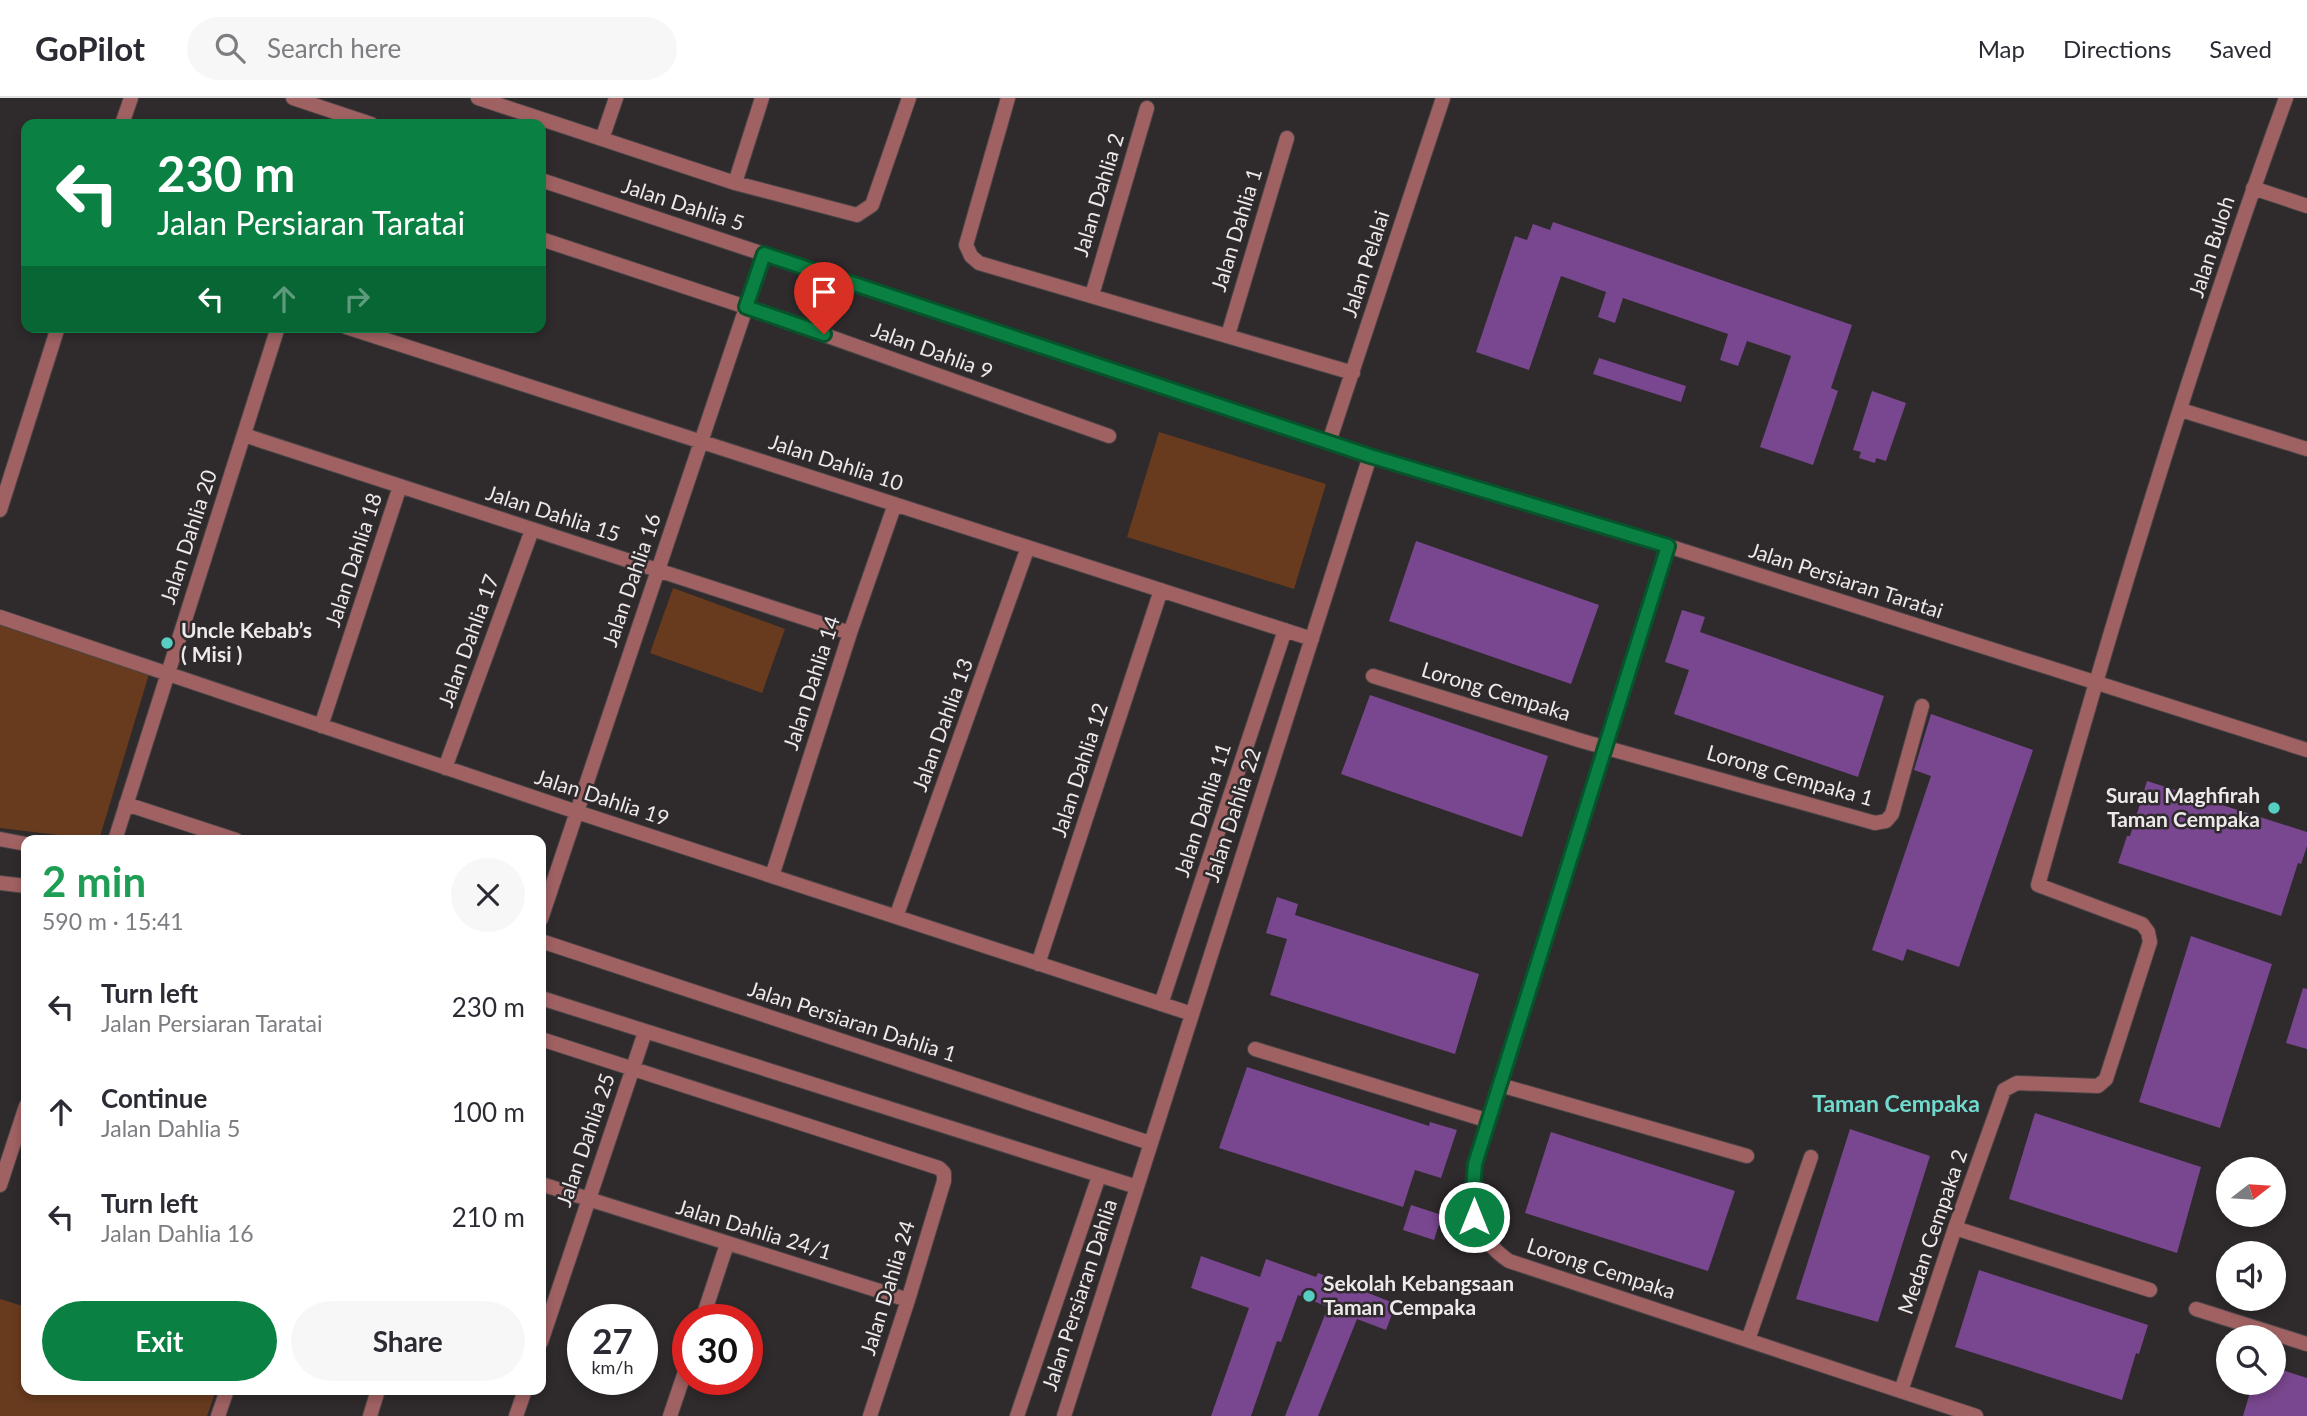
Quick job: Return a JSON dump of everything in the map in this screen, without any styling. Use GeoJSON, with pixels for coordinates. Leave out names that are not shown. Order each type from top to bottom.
{"type":"FeatureCollection","features":[{"type":"Feature","properties":{"kind":"street"},"geometry":{"type":"LineString","coordinates":[[124,119],[131,98]]}},
{"type":"Feature","properties":{"kind":"street"},"geometry":{"type":"LineString","coordinates":[[293,98],[342,119]]}},
{"type":"Feature","properties":{"kind":"street","name":"Jalan Dahlia 5"},"geometry":{"type":"LineString","coordinates":[[478,98],[542,119]]}},
{"type":"Feature","properties":{"kind":"street"},"geometry":{"type":"LineString","coordinates":[[602,139],[616,98]]}},
{"type":"Feature","properties":{"kind":"street"},"geometry":{"type":"LineString","coordinates":[[735,183],[762,98]]}},
{"type":"Feature","properties":{"kind":"street","name":"Jalan Dahlia 5"},"geometry":{"type":"LineString","coordinates":[[546,120],[735,183],[857,215],[872,205],[909,98]]}},
{"type":"Feature","properties":{"kind":"street"},"geometry":{"type":"LineString","coordinates":[[1008,98],[966,245],[971,256],[979,262],[1353,373]]}},
{"type":"Feature","properties":{"kind":"street","name":"Jalan Pelalai"},"geometry":{"type":"LineString","coordinates":[[1329,442],[1443,98]]}},
{"type":"Feature","properties":{"kind":"street","name":"Jalan Buloh"},"geometry":{"type":"LineString","coordinates":[[2095,684],[2253,188],[2286,98]]}},
{"type":"Feature","properties":{"kind":"street","name":"Jalan Dahlia 2"},"geometry":{"type":"LineString","coordinates":[[1091,295],[1147,108]]}},
{"type":"Feature","properties":{"kind":"street","name":"Jalan Dahlia 1"},"geometry":{"type":"LineString","coordinates":[[1228,335],[1287,138]]}},
{"type":"Feature","properties":{"kind":"street","name":"Jalan Dahlia 5"},"geometry":{"type":"LineString","coordinates":[[546,182],[1370,456]]}},
{"type":"Feature","properties":{"kind":"street"},"geometry":{"type":"LineString","coordinates":[[2253,188],[2307,206]]}},
{"type":"Feature","properties":{"kind":"street","name":"Jalan Dahlia 9"},"geometry":{"type":"LineString","coordinates":[[546,241],[746,307],[1109,436]]}},
{"type":"Feature","properties":{"kind":"street","name":"Jalan Dahlia 16"},"geometry":{"type":"LineString","coordinates":[[546,904],[764,254]]}},
{"type":"Feature","properties":{"kind":"street"},"geometry":{"type":"LineString","coordinates":[[0,510],[56,333]]}},
{"type":"Feature","properties":{"kind":"street","name":"Jalan Dahlia 20"},"geometry":{"type":"LineString","coordinates":[[117,835],[276,333]]}},
{"type":"Feature","properties":{"kind":"street","name":"Jalan Dahlia 10"},"geometry":{"type":"LineString","coordinates":[[365,333],[1312,639]]}},
{"type":"Feature","properties":{"kind":"street"},"geometry":{"type":"LineString","coordinates":[[2181,410],[2307,449]]}},
{"type":"Feature","properties":{"kind":"street","name":"Jalan Dahlia 15"},"geometry":{"type":"LineString","coordinates":[[244,435],[850,633]]}},
{"type":"Feature","properties":{"kind":"street","name":"Jalan Persiaran Taratai"},"geometry":{"type":"LineString","coordinates":[[1370,456],[1668,546],[2307,750]]}},
{"type":"Feature","properties":{"kind":"street","name":"Jalan Dahlia 22"},"geometry":{"type":"LineString","coordinates":[[1137,1187],[1370,456]]}},
{"type":"Feature","properties":{"kind":"street","name":"Jalan Dahlia 18"},"geometry":{"type":"LineString","coordinates":[[321,726],[400,486]]}},
{"type":"Feature","properties":{"kind":"street","name":"Jalan Dahlia 14"},"geometry":{"type":"LineString","coordinates":[[772,876],[850,633],[895,504]]}},
{"type":"Feature","properties":{"kind":"street","name":"Jalan Dahlia 17"},"geometry":{"type":"LineString","coordinates":[[445,768],[532,530]]}},
{"type":"Feature","properties":{"kind":"street","name":"Lorong Cempaka"},"geometry":{"type":"LineString","coordinates":[[1668,546],[1475,1164],[1472,1202],[1474,1217],[1486,1242],[1509,1261],[1976,1416]]}},
{"type":"Feature","properties":{"kind":"street","name":"Jalan Dahlia 13"},"geometry":{"type":"LineString","coordinates":[[896,917],[1028,547]]}},
{"type":"Feature","properties":{"kind":"street","name":"Jalan Dahlia 12"},"geometry":{"type":"LineString","coordinates":[[1038,964],[1161,590]]}},
{"type":"Feature","properties":{"kind":"street","name":"Jalan Dahlia 19"},"geometry":{"type":"LineString","coordinates":[[0,617],[576,812],[1192,1014]]}},
{"type":"Feature","properties":{"kind":"street","name":"Jalan Dahlia 11"},"geometry":{"type":"LineString","coordinates":[[1161,1004],[1285,630]]}},
{"type":"Feature","properties":{"kind":"street","name":"Lorong Cempaka"},"geometry":{"type":"LineString","coordinates":[[1374,676],[1606,746]]}},
{"type":"Feature","properties":{"kind":"street","name":"Medan Cempaka 2"},"geometry":{"type":"LineString","coordinates":[[1901,1391],[2004,1090],[2017,1083],[2098,1086],[2106,1079],[2150,942],[2143,924],[2038,885],[2095,684]]}},
{"type":"Feature","properties":{"kind":"street","name":"Lorong Cempaka 1"},"geometry":{"type":"LineString","coordinates":[[1606,746],[1875,823],[1886,821],[1892,814],[1922,706]]}},
{"type":"Feature","properties":{"kind":"street"},"geometry":{"type":"LineString","coordinates":[[126,804],[221,835]]}},
{"type":"Feature","properties":{"kind":"street"},"geometry":{"type":"LineString","coordinates":[[0,839],[21,843]]}},
{"type":"Feature","properties":{"kind":"street"},"geometry":{"type":"LineString","coordinates":[[0,883],[21,885]]}},
{"type":"Feature","properties":{"kind":"street","name":"Jalan Persiaran Dahlia 1"},"geometry":{"type":"LineString","coordinates":[[546,943],[1150,1143]]}},
{"type":"Feature","properties":{"kind":"street"},"geometry":{"type":"LineString","coordinates":[[546,1000],[1137,1187]]}},
{"type":"Feature","properties":{"kind":"street","name":"Jalan Dahlia 25"},"geometry":{"type":"LineString","coordinates":[[546,1327],[645,1032]]}},
{"type":"Feature","properties":{"kind":"street"},"geometry":{"type":"LineString","coordinates":[[546,1041],[632,1069]]}},
{"type":"Feature","properties":{"kind":"street"},"geometry":{"type":"LineString","coordinates":[[1255,1049],[1489,1121]]}},
{"type":"Feature","properties":{"kind":"street","name":"Jalan Dahlia 24"},"geometry":{"type":"LineString","coordinates":[[632,1069],[939,1168],[944,1173],[944,1181],[908,1300],[870,1416]]}},
{"type":"Feature","properties":{"kind":"street"},"geometry":{"type":"LineString","coordinates":[[1500,1084],[1747,1157]]}},
{"type":"Feature","properties":{"kind":"street"},"geometry":{"type":"LineString","coordinates":[[0,1185],[21,1121]]}},
{"type":"Feature","properties":{"kind":"street"},"geometry":{"type":"LineString","coordinates":[[1748,1340],[1811,1157]]}},
{"type":"Feature","properties":{"kind":"street"},"geometry":{"type":"LineString","coordinates":[[1017,1416],[1099,1176]]}},
{"type":"Feature","properties":{"kind":"street","name":"Jalan Dahlia 24/1"},"geometry":{"type":"LineString","coordinates":[[546,1186],[908,1300]]}},
{"type":"Feature","properties":{"kind":"street","name":"Jalan Persiaran Dahlia"},"geometry":{"type":"LineString","coordinates":[[1063,1416],[1137,1187]]}},
{"type":"Feature","properties":{"kind":"street"},"geometry":{"type":"LineString","coordinates":[[1955,1228],[2150,1290]]}},
{"type":"Feature","properties":{"kind":"street"},"geometry":{"type":"LineString","coordinates":[[707,1304],[727,1244]]}},
{"type":"Feature","properties":{"kind":"street"},"geometry":{"type":"LineString","coordinates":[[2196,1309],[2307,1344]]}},
{"type":"Feature","properties":{"kind":"street"},"geometry":{"type":"LineString","coordinates":[[218,1416],[225,1395]]}},
{"type":"Feature","properties":{"kind":"street"},"geometry":{"type":"LineString","coordinates":[[370,1416],[376,1395]]}},
{"type":"Feature","properties":{"kind":"street"},"geometry":{"type":"LineString","coordinates":[[516,1416],[523,1395]]}},
{"type":"Feature","properties":{"kind":"street"},"geometry":{"type":"LineString","coordinates":[[670,1416],[677,1395]]}},
{"type":"Feature","properties":{"kind":"shaded area"},"geometry":{"type":"Polygon","coordinates":[[[1159,432],[1326,484],[1294,589],[1127,537],[1159,432]]]}},
{"type":"Feature","properties":{"kind":"shaded area"},"geometry":{"type":"Polygon","coordinates":[[[673,588],[785,629],[762,693],[650,653],[673,588]]]}},
{"type":"Feature","properties":{"kind":"shaded area"},"geometry":{"type":"Polygon","coordinates":[[[0,625],[149,674],[101,835],[58,835],[0,828],[0,625]]]}},
{"type":"Feature","properties":{"kind":"shaded area"},"geometry":{"type":"Polygon","coordinates":[[[0,1299],[21,1305],[21,1395],[214,1395],[207,1416],[0,1416],[0,1299]]]}},
{"type":"Feature","properties":{"kind":"building"},"geometry":{"type":"Polygon","coordinates":[[[1553,222],[1852,325],[1831,388],[1838,391],[1813,465],[1760,447],[1791,356],[1747,341],[1738,366],[1720,360],[1728,334],[1623,298],[1615,323],[1598,317],[1606,292],[1561,276],[1529,370],[1476,352],[1515,236],[1527,240],[1533,224],[1550,230],[1553,222]]]}},
{"type":"Feature","properties":{"kind":"building"},"geometry":{"type":"Polygon","coordinates":[[[1599,358],[1686,386],[1681,402],[1593,374],[1599,358]]]}},
{"type":"Feature","properties":{"kind":"building"},"geometry":{"type":"Polygon","coordinates":[[[1872,391],[1906,403],[1886,461],[1876,458],[1875,463],[1859,458],[1861,452],[1853,450],[1872,391]]]}},
{"type":"Feature","properties":{"kind":"building"},"geometry":{"type":"Polygon","coordinates":[[[1416,541],[1599,605],[1571,684],[1389,621],[1416,541]]]}},
{"type":"Feature","properties":{"kind":"building"},"geometry":{"type":"Polygon","coordinates":[[[1682,610],[1705,617],[1700,632],[1884,696],[1858,777],[1674,714],[1689,670],[1665,662],[1682,610]]]}},
{"type":"Feature","properties":{"kind":"building"},"geometry":{"type":"Polygon","coordinates":[[[1370,695],[1548,756],[1522,837],[1341,774],[1370,695]]]}},
{"type":"Feature","properties":{"kind":"building"},"geometry":{"type":"Polygon","coordinates":[[[1931,714],[2033,750],[1959,967],[1907,949],[1903,961],[1872,950],[1931,776],[1914,770],[1931,714]]]}},
{"type":"Feature","properties":{"kind":"building"},"geometry":{"type":"Polygon","coordinates":[[[2147,781],[2307,832],[2307,846],[2301,864],[2298,863],[2281,916],[2118,863],[2127,836],[2130,836],[2147,781]]]}},
{"type":"Feature","properties":{"kind":"building"},"geometry":{"type":"Polygon","coordinates":[[[1277,897],[1298,904],[1295,915],[1479,974],[1455,1054],[1270,995],[1287,939],[1266,933],[1277,897]]]}},
{"type":"Feature","properties":{"kind":"building"},"geometry":{"type":"Polygon","coordinates":[[[2191,936],[2272,964],[2220,1128],[2139,1102],[2191,936]]]}},
{"type":"Feature","properties":{"kind":"building"},"geometry":{"type":"Polygon","coordinates":[[[2303,988],[2307,989],[2307,1049],[2286,1043],[2303,988]]]}},
{"type":"Feature","properties":{"kind":"building"},"geometry":{"type":"Polygon","coordinates":[[[1247,1067],[1429,1126],[1430,1122],[1457,1130],[1441,1178],[1415,1170],[1403,1207],[1219,1148],[1247,1067]]]}},
{"type":"Feature","properties":{"kind":"building"},"geometry":{"type":"Polygon","coordinates":[[[2035,1113],[2201,1167],[2177,1253],[2009,1199],[2035,1113]]]}},
{"type":"Feature","properties":{"kind":"building"},"geometry":{"type":"Polygon","coordinates":[[[1850,1129],[1930,1156],[1878,1322],[1796,1299],[1850,1129]]]}},
{"type":"Feature","properties":{"kind":"building"},"geometry":{"type":"Polygon","coordinates":[[[1551,1132],[1735,1191],[1708,1271],[1525,1213],[1551,1132]]]}},
{"type":"Feature","properties":{"kind":"building"},"geometry":{"type":"Polygon","coordinates":[[[1411,1205],[1442,1215],[1434,1240],[1403,1230],[1411,1205]]]}},
{"type":"Feature","properties":{"kind":"building"},"geometry":{"type":"Polygon","coordinates":[[[1201,1256],[1260,1277],[1266,1259],[1316,1277],[1318,1273],[1396,1304],[1386,1330],[1357,1319],[1318,1416],[1285,1416],[1328,1307],[1298,1295],[1281,1342],[1277,1341],[1251,1416],[1211,1416],[1249,1308],[1191,1288],[1201,1256]]]}},
{"type":"Feature","properties":{"kind":"building"},"geometry":{"type":"Polygon","coordinates":[[[1979,1270],[2148,1325],[2139,1354],[2136,1353],[2122,1400],[1955,1347],[1979,1270]]]}},
{"type":"Feature","properties":{"kind":"building"},"geometry":{"type":"Polygon","coordinates":[[[2286,1371],[2307,1378],[2307,1416],[2243,1416],[2249,1395],[2286,1395],[2286,1371]]]}},
{"type":"Feature","properties":{"kind":"place","name":"Uncle Kebab’s ( Misi )"},"geometry":{"type":"Point","coordinates":[167,643]}},
{"type":"Feature","properties":{"kind":"place","name":"Surau Maghfirah Taman Cempaka"},"geometry":{"type":"Point","coordinates":[2274,808]}},
{"type":"Feature","properties":{"kind":"place","name":"Sekolah Kebangsaan Taman Cempaka"},"geometry":{"type":"Point","coordinates":[1309,1296]}},
{"type":"Feature","properties":{"kind":"district","name":"Taman Cempaka"},"geometry":{"type":"Point","coordinates":[1896,1104]}},
{"type":"Feature","properties":{"kind":"route"},"geometry":{"type":"LineString","coordinates":[[824,334],[746,307],[764,254],[1370,456],[1668,546],[1475,1164],[1472,1202],[1474,1217]]}}]}
